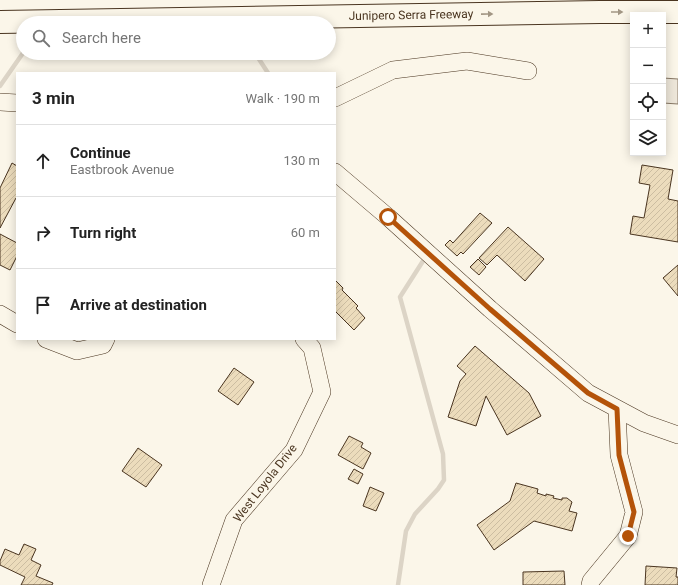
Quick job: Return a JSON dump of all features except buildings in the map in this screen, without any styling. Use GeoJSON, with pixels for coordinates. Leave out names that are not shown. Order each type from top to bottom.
{"type":"FeatureCollection","features":[{"type":"Feature","properties":{"kind":"highway","name":"Junipero Serra Freeway"},"geometry":{"type":"LineString","coordinates":[[336,16],[678,12]]}},
{"type":"Feature","properties":{"kind":"highway","name":"Junipero Serra Freeway"},"geometry":{"type":"LineString","coordinates":[[0,22],[16,22]]}},
{"type":"Feature","properties":{"kind":"street"},"geometry":{"type":"LineString","coordinates":[[336,98],[393,70],[467,61],[528,71]]}},
{"type":"Feature","properties":{"kind":"street"},"geometry":{"type":"LineString","coordinates":[[0,102],[16,103]]}},
{"type":"Feature","properties":{"kind":"street"},"geometry":{"type":"LineString","coordinates":[[336,173],[388,217],[490,309],[588,393],[644,423],[678,435]]}},
{"type":"Feature","properties":{"kind":"street"},"geometry":{"type":"LineString","coordinates":[[0,314],[16,323]]}},
{"type":"Feature","properties":{"kind":"street"},"geometry":{"type":"LineString","coordinates":[[49,340],[77,351],[103,345],[106,340]]}},
{"type":"Feature","properties":{"kind":"street","name":"West Loyola Drive"},"geometry":{"type":"LineString","coordinates":[[211,585],[234,520],[294,450],[322,392],[312,348],[305,340]]}},
{"type":"Feature","properties":{"kind":"street"},"geometry":{"type":"LineString","coordinates":[[590,585],[591,581],[628,536],[634,512],[619,455],[617,409]]}},
{"type":"Feature","properties":{"kind":"shaded area"},"geometry":{"type":"Polygon","coordinates":[[[666,78],[678,79],[678,104],[666,103],[666,78]]]}},
{"type":"Feature","properties":{"kind":"waterway"},"geometry":{"type":"LineString","coordinates":[[0,86],[18,60]]}},
{"type":"Feature","properties":{"kind":"waterway"},"geometry":{"type":"LineString","coordinates":[[260,60],[267,72]]}},
{"type":"Feature","properties":{"kind":"waterway"},"geometry":{"type":"LineString","coordinates":[[398,585],[406,531],[415,514],[438,489],[444,480],[443,454],[400,297],[423,261]]}},
{"type":"Feature","properties":{"kind":"route"},"geometry":{"type":"LineString","coordinates":[[388,217],[490,309],[588,393],[617,409],[619,455],[634,512],[628,536]]}}]}
